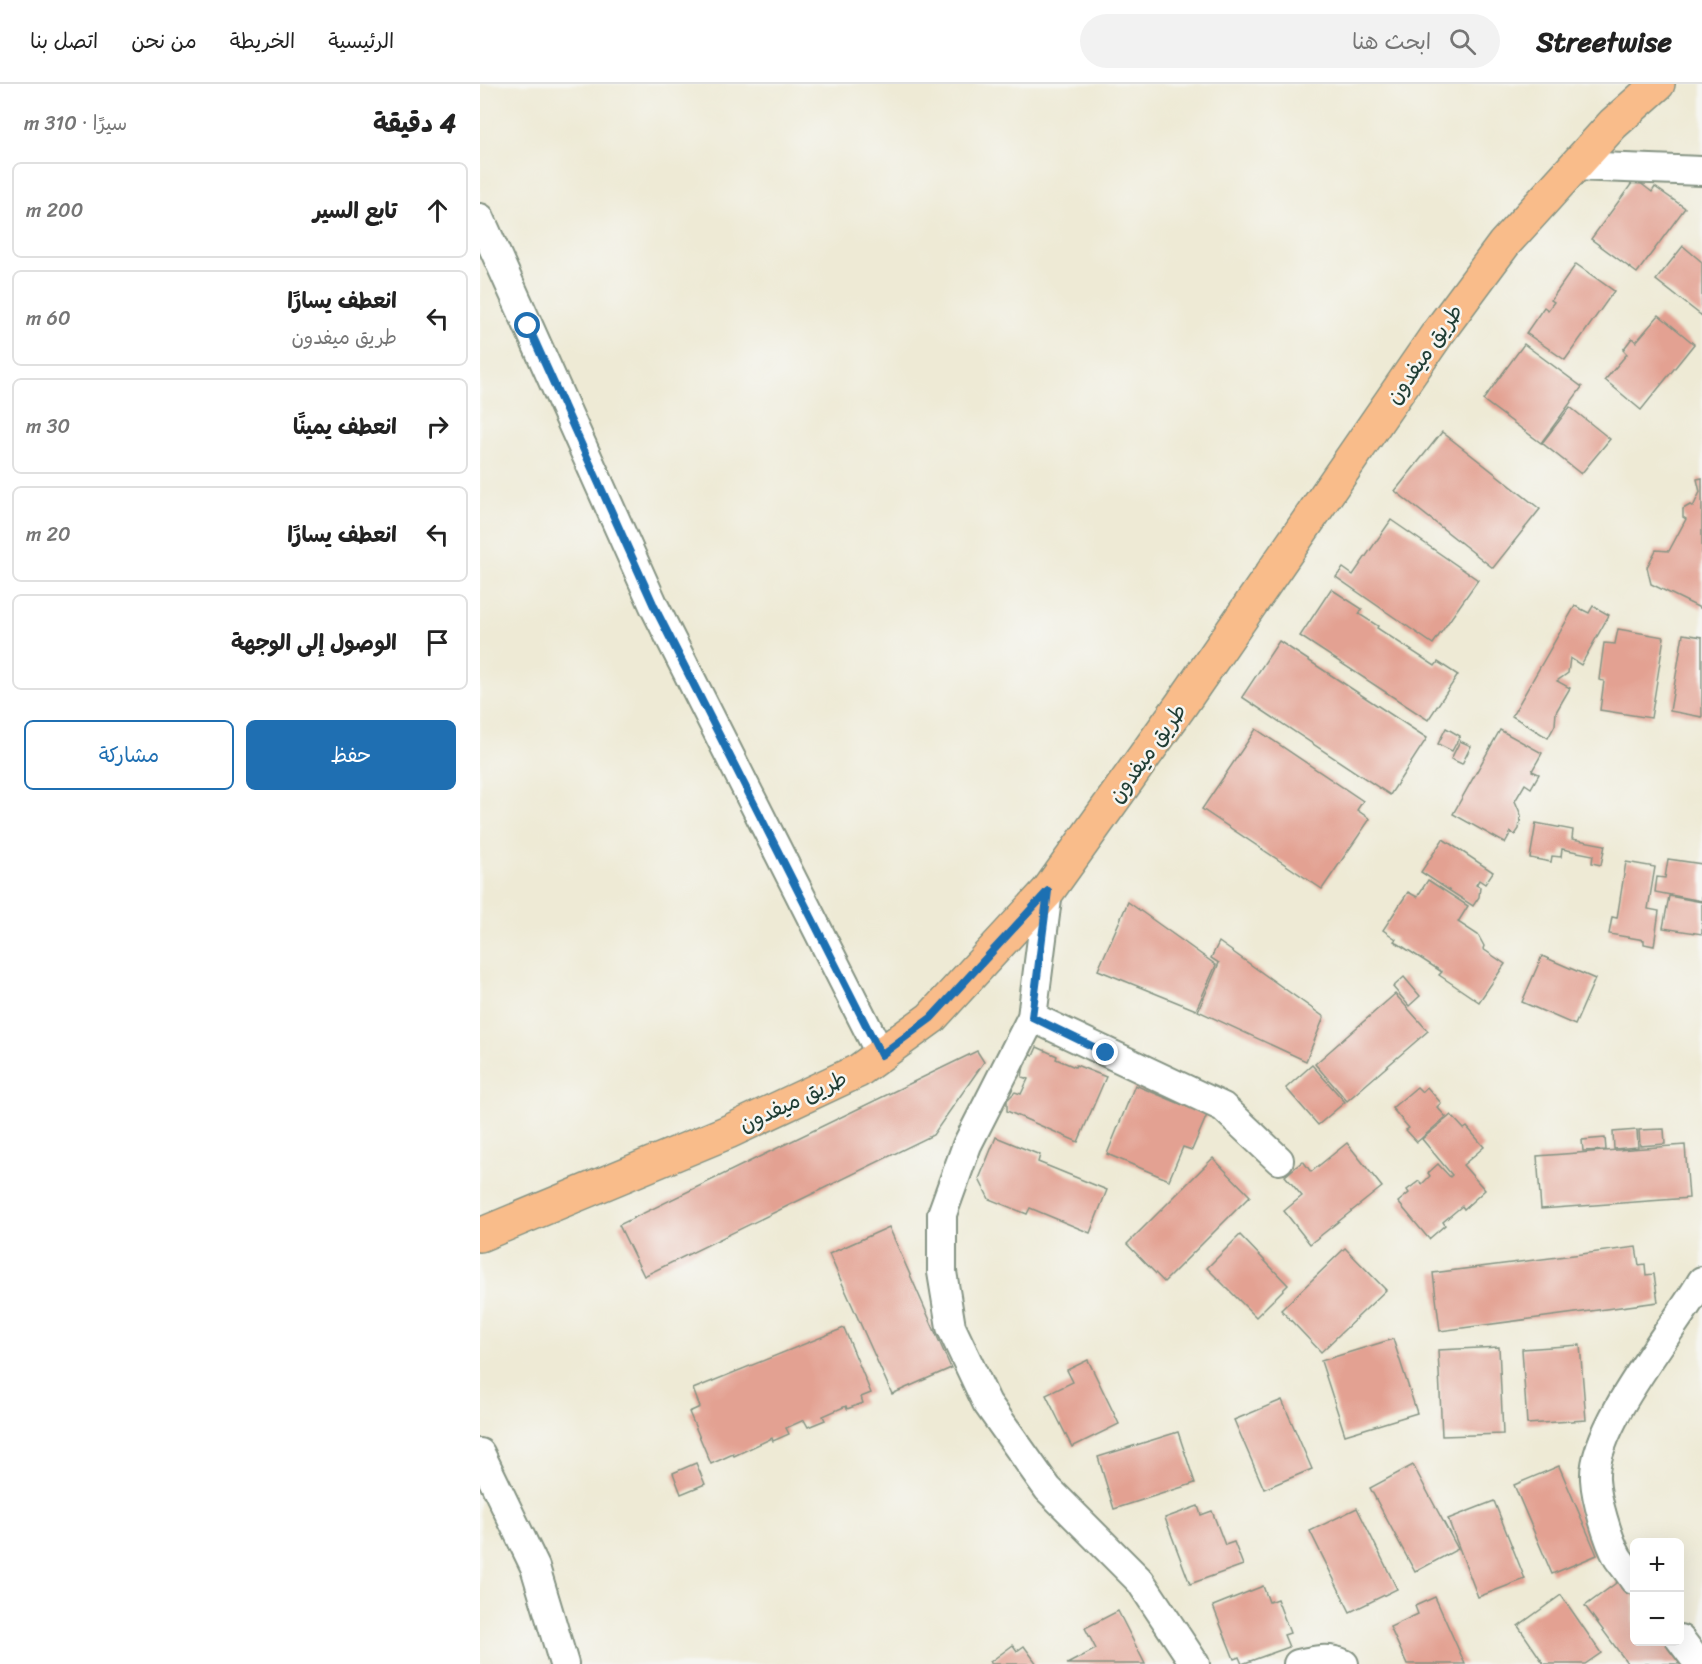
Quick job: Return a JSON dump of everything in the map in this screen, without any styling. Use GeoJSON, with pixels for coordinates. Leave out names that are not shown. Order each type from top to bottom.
{"type":"FeatureCollection","features":[{"type":"Feature","properties":{"kind":"main road","name":"طريق ميفدون"},"geometry":{"type":"LineString","coordinates":[[480,1235],[728,1132],[858,1071],[931,1018],[1048,891],[1181,705],[1438,333],[1504,244],[1614,124],[1658,84]]}},
{"type":"Feature","properties":{"kind":"street"},"geometry":{"type":"LineString","coordinates":[[1574,166],[1702,171]]}},
{"type":"Feature","properties":{"kind":"street"},"geometry":{"type":"LineString","coordinates":[[480,218],[654,606],[881,1055]]}},
{"type":"Feature","properties":{"kind":"street"},"geometry":{"type":"LineString","coordinates":[[1048,891],[1032,1017],[967,1145],[942,1214],[942,1272],[951,1327],[987,1403],[1048,1489],[1140,1581],[1195,1664]]}},
{"type":"Feature","properties":{"kind":"street"},"geometry":{"type":"LineString","coordinates":[[1032,1017],[1223,1107],[1279,1160]]}},
{"type":"Feature","properties":{"kind":"street"},"geometry":{"type":"LineString","coordinates":[[1630,1573],[1618,1557],[1604,1521],[1595,1479],[1599,1449],[1614,1417],[1702,1281]]}},
{"type":"Feature","properties":{"kind":"street"},"geometry":{"type":"LineString","coordinates":[[480,1454],[535,1567],[564,1664]]}},
{"type":"Feature","properties":{"kind":"street"},"geometry":{"type":"LineString","coordinates":[[1684,1645],[1698,1664]]}},
{"type":"Feature","properties":{"kind":"street"},"geometry":{"type":"LineString","coordinates":[[1298,1664],[1320,1660],[1335,1660],[1344,1664]]}},
{"type":"Feature","properties":{"kind":"building"},"geometry":{"type":"Polygon","coordinates":[[[1635,179],[1652,192],[1655,187],[1685,208],[1637,273],[1591,239],[1635,179]]]}},
{"type":"Feature","properties":{"kind":"building"},"geometry":{"type":"Polygon","coordinates":[[[1683,246],[1702,262],[1702,316],[1656,280],[1683,246]]]}},
{"type":"Feature","properties":{"kind":"building"},"geometry":{"type":"Polygon","coordinates":[[[1576,264],[1614,291],[1565,360],[1526,333],[1544,307],[1548,310],[1554,302],[1551,300],[1576,264]]]}},
{"type":"Feature","properties":{"kind":"building"},"geometry":{"type":"Polygon","coordinates":[[[1659,315],[1694,344],[1641,410],[1605,380],[1627,354],[1623,350],[1632,338],[1636,342],[1659,315]]]}},
{"type":"Feature","properties":{"kind":"building"},"geometry":{"type":"Polygon","coordinates":[[[1524,344],[1582,387],[1541,443],[1483,400],[1524,344]]]}},
{"type":"Feature","properties":{"kind":"building"},"geometry":{"type":"Polygon","coordinates":[[[1570,407],[1610,439],[1581,474],[1542,443],[1570,407]]]}},
{"type":"Feature","properties":{"kind":"building"},"geometry":{"type":"Polygon","coordinates":[[[1442,432],[1540,509],[1493,568],[1395,491],[1442,432]]]}},
{"type":"Feature","properties":{"kind":"building"},"geometry":{"type":"Polygon","coordinates":[[[1702,478],[1702,609],[1651,584],[1647,567],[1656,550],[1669,551],[1686,519],[1683,517],[1683,509],[1690,505],[1693,507],[1700,492],[1697,479],[1702,478]]]}},
{"type":"Feature","properties":{"kind":"building"},"geometry":{"type":"Polygon","coordinates":[[[1391,520],[1478,580],[1433,644],[1336,577],[1343,568],[1353,575],[1391,520]]]}},
{"type":"Feature","properties":{"kind":"building"},"geometry":{"type":"Polygon","coordinates":[[[1331,589],[1362,609],[1359,614],[1378,626],[1377,628],[1435,666],[1438,662],[1458,675],[1428,720],[1300,636],[1331,589]]]}},
{"type":"Feature","properties":{"kind":"building"},"geometry":{"type":"Polygon","coordinates":[[[1575,606],[1589,613],[1593,606],[1609,615],[1581,665],[1570,658],[1568,673],[1557,681],[1570,688],[1556,712],[1555,725],[1548,738],[1512,716],[1575,606]]]}},
{"type":"Feature","properties":{"kind":"building"},"geometry":{"type":"Polygon","coordinates":[[[1618,629],[1664,637],[1651,718],[1600,710],[1604,681],[1599,680],[1604,643],[1615,644],[1618,629]]]}},
{"type":"Feature","properties":{"kind":"building"},"geometry":{"type":"Polygon","coordinates":[[[1683,634],[1702,637],[1702,717],[1670,711],[1683,634]]]}},
{"type":"Feature","properties":{"kind":"building"},"geometry":{"type":"Polygon","coordinates":[[[1279,641],[1427,738],[1390,795],[1242,697],[1279,641]]]}},
{"type":"Feature","properties":{"kind":"building"},"geometry":{"type":"Polygon","coordinates":[[[1446,728],[1460,736],[1452,751],[1438,744],[1446,728]]]}},
{"type":"Feature","properties":{"kind":"building"},"geometry":{"type":"Polygon","coordinates":[[[1256,729],[1363,801],[1357,810],[1370,819],[1322,889],[1202,809],[1256,729]]]}},
{"type":"Feature","properties":{"kind":"building"},"geometry":{"type":"Polygon","coordinates":[[[1500,730],[1542,753],[1532,771],[1539,774],[1531,788],[1525,784],[1515,801],[1521,815],[1519,829],[1515,835],[1511,832],[1505,843],[1453,814],[1500,730]]]}},
{"type":"Feature","properties":{"kind":"building"},"geometry":{"type":"Polygon","coordinates":[[[1460,741],[1471,746],[1462,764],[1451,759],[1460,741]]]}},
{"type":"Feature","properties":{"kind":"building"},"geometry":{"type":"Polygon","coordinates":[[[1536,823],[1573,830],[1572,839],[1605,845],[1601,865],[1592,863],[1593,855],[1562,849],[1561,857],[1552,856],[1551,862],[1530,858],[1536,823]]]}},
{"type":"Feature","properties":{"kind":"building"},"geometry":{"type":"Polygon","coordinates":[[[1443,839],[1493,872],[1485,884],[1479,880],[1476,885],[1480,887],[1479,897],[1473,906],[1421,872],[1443,839]]]}},
{"type":"Feature","properties":{"kind":"building"},"geometry":{"type":"Polygon","coordinates":[[[1668,859],[1702,864],[1702,901],[1655,892],[1657,877],[1665,878],[1668,859]]]}},
{"type":"Feature","properties":{"kind":"building"},"geometry":{"type":"Polygon","coordinates":[[[1626,862],[1655,867],[1648,909],[1659,911],[1654,946],[1644,944],[1644,940],[1609,934],[1612,917],[1617,918],[1626,862]]]}},
{"type":"Feature","properties":{"kind":"building"},"geometry":{"type":"Polygon","coordinates":[[[1428,880],[1468,906],[1458,922],[1478,935],[1484,946],[1483,949],[1505,964],[1479,1002],[1439,975],[1442,972],[1394,941],[1396,939],[1383,930],[1408,892],[1417,897],[1428,880]]]}},
{"type":"Feature","properties":{"kind":"building"},"geometry":{"type":"Polygon","coordinates":[[[1669,896],[1702,902],[1702,934],[1663,928],[1669,896]]]}},
{"type":"Feature","properties":{"kind":"building"},"geometry":{"type":"Polygon","coordinates":[[[1128,902],[1216,965],[1196,1010],[1098,970],[1128,902]]]}},
{"type":"Feature","properties":{"kind":"building"},"geometry":{"type":"Polygon","coordinates":[[[1219,942],[1324,1017],[1306,1061],[1198,1011],[1219,963],[1211,958],[1219,942]]]}},
{"type":"Feature","properties":{"kind":"building"},"geometry":{"type":"Polygon","coordinates":[[[1542,956],[1595,979],[1575,1025],[1522,1002],[1542,956]]]}},
{"type":"Feature","properties":{"kind":"building"},"geometry":{"type":"Polygon","coordinates":[[[1404,977],[1420,996],[1409,1006],[1393,987],[1404,977]]]}},
{"type":"Feature","properties":{"kind":"building"},"geometry":{"type":"Polygon","coordinates":[[[1395,994],[1428,1031],[1347,1101],[1315,1064],[1395,994]]]}},
{"type":"Feature","properties":{"kind":"building"},"geometry":{"type":"Polygon","coordinates":[[[1037,1047],[1057,1056],[1056,1059],[1106,1077],[1078,1142],[1007,1111],[1007,1100],[1015,1092],[1021,1094],[1028,1079],[1022,1077],[1024,1065],[1031,1055],[1033,1056],[1037,1047]]]}},
{"type":"Feature","properties":{"kind":"building"},"geometry":{"type":"Polygon","coordinates":[[[977,1051],[984,1062],[933,1135],[644,1276],[619,1225],[977,1051]]]}},
{"type":"Feature","properties":{"kind":"building"},"geometry":{"type":"Polygon","coordinates":[[[1312,1065],[1345,1102],[1318,1125],[1286,1088],[1312,1065]]]}},
{"type":"Feature","properties":{"kind":"building"},"geometry":{"type":"Polygon","coordinates":[[[1135,1085],[1207,1115],[1192,1150],[1183,1147],[1169,1180],[1107,1154],[1135,1085]]]}},
{"type":"Feature","properties":{"kind":"building"},"geometry":{"type":"Polygon","coordinates":[[[1417,1087],[1422,1092],[1427,1087],[1441,1103],[1437,1107],[1446,1117],[1417,1142],[1406,1130],[1409,1128],[1392,1108],[1417,1087]]]}},
{"type":"Feature","properties":{"kind":"building"},"geometry":{"type":"Polygon","coordinates":[[[1451,1115],[1464,1129],[1467,1127],[1484,1147],[1463,1165],[1485,1190],[1464,1209],[1462,1206],[1443,1222],[1445,1225],[1429,1239],[1398,1202],[1409,1193],[1407,1190],[1419,1181],[1422,1184],[1430,1176],[1428,1173],[1438,1164],[1450,1177],[1452,1175],[1422,1139],[1451,1115]]]}},
{"type":"Feature","properties":{"kind":"building"},"geometry":{"type":"Polygon","coordinates":[[[1664,1129],[1665,1144],[1640,1146],[1639,1130],[1664,1129]]]}},
{"type":"Feature","properties":{"kind":"building"},"geometry":{"type":"Polygon","coordinates":[[[1637,1130],[1638,1147],[1614,1149],[1613,1132],[1637,1130]]]}},
{"type":"Feature","properties":{"kind":"building"},"geometry":{"type":"Polygon","coordinates":[[[996,1137],[1040,1155],[1038,1162],[1107,1190],[1090,1233],[1030,1208],[1027,1214],[989,1199],[979,1179],[996,1137]]]}},
{"type":"Feature","properties":{"kind":"building"},"geometry":{"type":"Polygon","coordinates":[[[1605,1138],[1606,1150],[1583,1151],[1582,1140],[1605,1138]]]}},
{"type":"Feature","properties":{"kind":"building"},"geometry":{"type":"Polygon","coordinates":[[[1347,1143],[1382,1187],[1310,1244],[1284,1211],[1302,1196],[1285,1176],[1303,1161],[1311,1172],[1347,1143]]]}},
{"type":"Feature","properties":{"kind":"building"},"geometry":{"type":"Polygon","coordinates":[[[1685,1145],[1689,1198],[1541,1209],[1537,1156],[1685,1145]]]}},
{"type":"Feature","properties":{"kind":"building"},"geometry":{"type":"Polygon","coordinates":[[[1213,1158],[1250,1196],[1164,1282],[1127,1244],[1213,1158]]]}},
{"type":"Feature","properties":{"kind":"building"},"geometry":{"type":"Polygon","coordinates":[[[889,1227],[951,1368],[892,1394],[829,1254],[889,1227]]]}},
{"type":"Feature","properties":{"kind":"building"},"geometry":{"type":"Polygon","coordinates":[[[1240,1235],[1288,1285],[1256,1317],[1207,1268],[1240,1235]]]}},
{"type":"Feature","properties":{"kind":"building"},"geometry":{"type":"Polygon","coordinates":[[[1636,1247],[1639,1265],[1645,1264],[1646,1275],[1654,1274],[1658,1302],[1440,1331],[1433,1273],[1636,1247]]]}},
{"type":"Feature","properties":{"kind":"building"},"geometry":{"type":"Polygon","coordinates":[[[1345,1248],[1386,1290],[1321,1352],[1281,1310],[1345,1248]]]}},
{"type":"Feature","properties":{"kind":"building"},"geometry":{"type":"Polygon","coordinates":[[[844,1328],[871,1393],[861,1397],[863,1403],[847,1409],[846,1406],[823,1416],[825,1420],[808,1427],[804,1420],[786,1428],[789,1434],[773,1441],[772,1438],[711,1464],[689,1412],[700,1407],[693,1389],[844,1328]]]}},
{"type":"Feature","properties":{"kind":"building"},"geometry":{"type":"Polygon","coordinates":[[[1393,1339],[1417,1413],[1345,1435],[1321,1361],[1393,1339]]]}},
{"type":"Feature","properties":{"kind":"building"},"geometry":{"type":"Polygon","coordinates":[[[1580,1345],[1586,1420],[1527,1424],[1522,1349],[1580,1345]]]}},
{"type":"Feature","properties":{"kind":"building"},"geometry":{"type":"Polygon","coordinates":[[[1499,1347],[1503,1434],[1442,1436],[1438,1350],[1499,1347]]]}},
{"type":"Feature","properties":{"kind":"building"},"geometry":{"type":"Polygon","coordinates":[[[1088,1360],[1119,1424],[1072,1447],[1046,1395],[1073,1382],[1067,1370],[1088,1360]]]}},
{"type":"Feature","properties":{"kind":"building"},"geometry":{"type":"Polygon","coordinates":[[[1282,1400],[1312,1469],[1264,1489],[1234,1420],[1282,1400]]]}},
{"type":"Feature","properties":{"kind":"building"},"geometry":{"type":"Polygon","coordinates":[[[1178,1432],[1195,1483],[1114,1509],[1098,1457],[1178,1432]]]}},
{"type":"Feature","properties":{"kind":"building"},"geometry":{"type":"Polygon","coordinates":[[[696,1463],[705,1484],[681,1494],[673,1473],[696,1463]]]}},
{"type":"Feature","properties":{"kind":"building"},"geometry":{"type":"Polygon","coordinates":[[[1413,1465],[1458,1549],[1415,1572],[1370,1488],[1413,1465]]]}},
{"type":"Feature","properties":{"kind":"building"},"geometry":{"type":"Polygon","coordinates":[[[1559,1466],[1597,1555],[1552,1574],[1514,1485],[1559,1466]]]}},
{"type":"Feature","properties":{"kind":"building"},"geometry":{"type":"Polygon","coordinates":[[[1494,1501],[1525,1579],[1478,1597],[1448,1519],[1494,1501]]]}},
{"type":"Feature","properties":{"kind":"building"},"geometry":{"type":"Polygon","coordinates":[[[1198,1506],[1201,1515],[1212,1511],[1225,1545],[1234,1542],[1243,1565],[1190,1584],[1165,1518],[1198,1506]]]}},
{"type":"Feature","properties":{"kind":"building"},"geometry":{"type":"Polygon","coordinates":[[[1357,1508],[1397,1589],[1350,1612],[1310,1531],[1357,1508]]]}},
{"type":"Feature","properties":{"kind":"building"},"geometry":{"type":"Polygon","coordinates":[[[1623,1578],[1630,1588],[1630,1646],[1679,1646],[1684,1664],[1628,1664],[1585,1606],[1623,1578]]]}},
{"type":"Feature","properties":{"kind":"building"},"geometry":{"type":"Polygon","coordinates":[[[1263,1586],[1269,1602],[1277,1599],[1290,1633],[1284,1635],[1289,1647],[1242,1664],[1239,1657],[1234,1659],[1213,1606],[1263,1586]]]}},
{"type":"Feature","properties":{"kind":"building"},"geometry":{"type":"Polygon","coordinates":[[[1561,1595],[1601,1653],[1585,1664],[1544,1664],[1518,1626],[1561,1595]]]}},
{"type":"Feature","properties":{"kind":"building"},"geometry":{"type":"Polygon","coordinates":[[[1435,1597],[1465,1664],[1407,1664],[1390,1627],[1418,1614],[1415,1606],[1435,1597]]]}},
{"type":"Feature","properties":{"kind":"building"},"geometry":{"type":"Polygon","coordinates":[[[1118,1611],[1145,1664],[1067,1664],[1096,1649],[1085,1628],[1118,1611]]]}},
{"type":"Feature","properties":{"kind":"building"},"geometry":{"type":"Polygon","coordinates":[[[1013,1645],[1017,1651],[1024,1646],[1037,1664],[992,1664],[990,1662],[1013,1645]]]}},
{"type":"Feature","properties":{"kind":"route"},"geometry":{"type":"LineString","coordinates":[[528,326],[654,606],[881,1055],[931,1018],[1048,891],[1032,1017],[1106,1053]]}}]}
